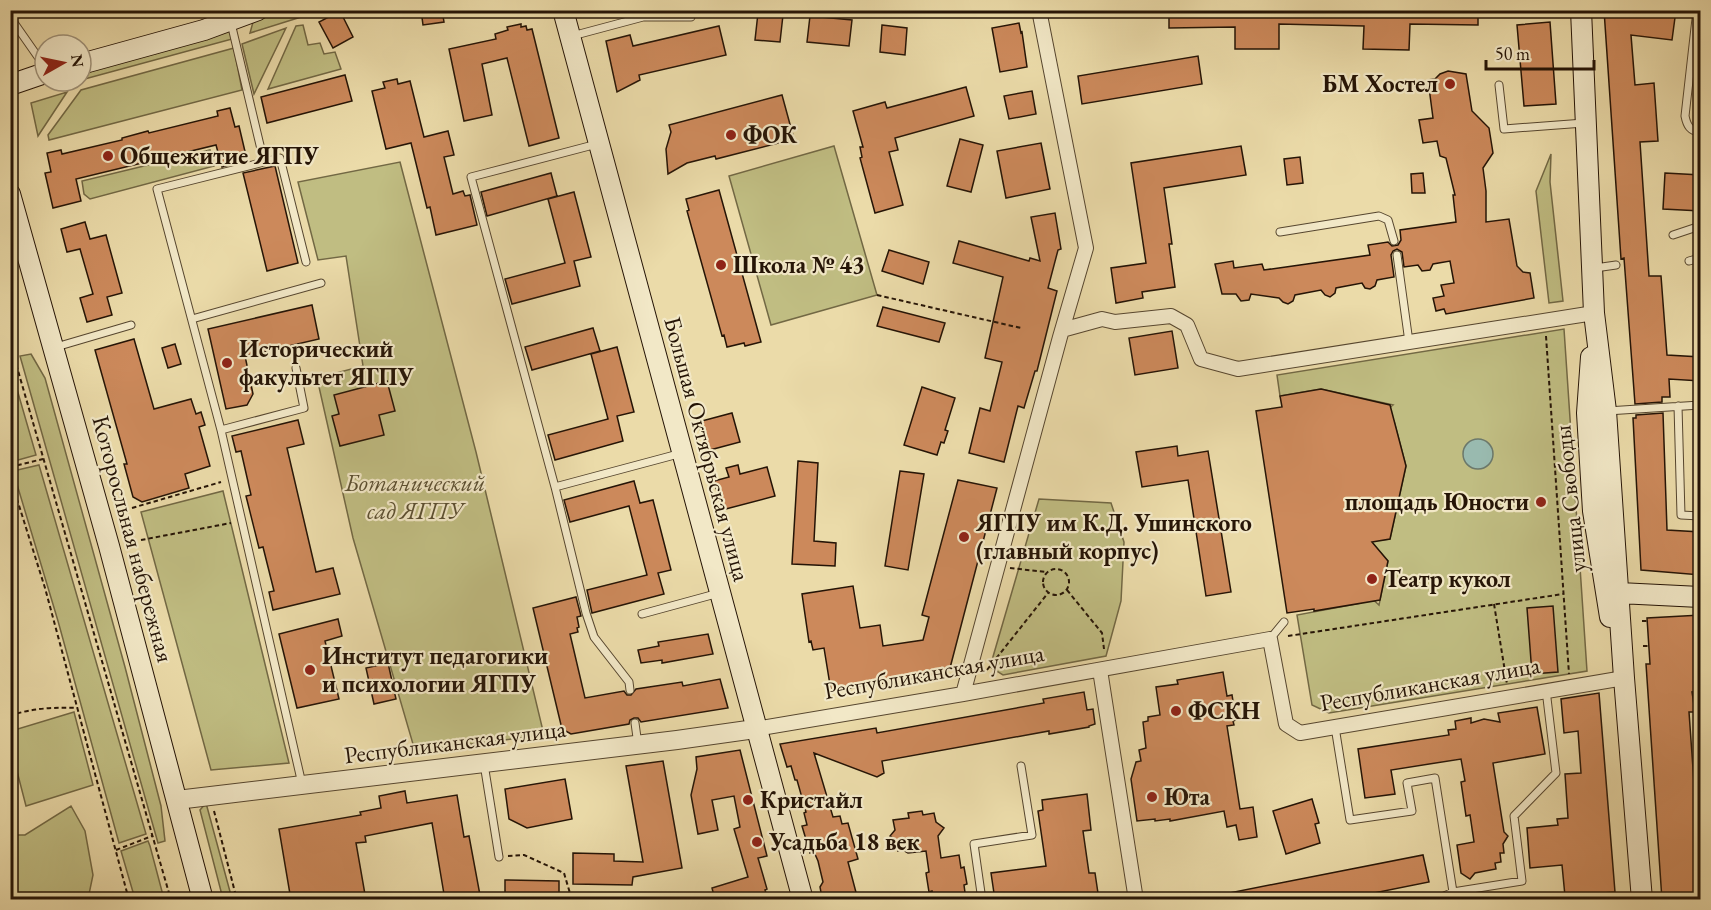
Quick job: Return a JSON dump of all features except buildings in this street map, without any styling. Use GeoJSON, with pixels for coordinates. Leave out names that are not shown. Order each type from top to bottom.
{"type":"FeatureCollection","features":[{"type":"Feature","properties":{"kind":"main road"},"geometry":{"type":"LineString","coordinates":[[93,61],[231,22],[258,10]]}},
{"type":"Feature","properties":{"kind":"main road","name":"Большая Октябрьская улица"},"geometry":{"type":"LineString","coordinates":[[562,10],[803,900]]}},
{"type":"Feature","properties":{"kind":"main road","name":"улица Свободы"},"geometry":{"type":"LineString","coordinates":[[1581,10],[1597,412],[1614,600],[1624,678],[1642,900]]}},
{"type":"Feature","properties":{"kind":"main road"},"geometry":{"type":"LineString","coordinates":[[10,85],[33,77]]}},
{"type":"Feature","properties":{"kind":"main road","name":"Которосльная набережная"},"geometry":{"type":"LineString","coordinates":[[10,194],[54,348],[203,900]]}},
{"type":"Feature","properties":{"kind":"main road","name":"улица Свободы"},"geometry":{"type":"LineString","coordinates":[[1597,412],[1593,511],[1603,577],[1614,600]]}},
{"type":"Feature","properties":{"kind":"main road"},"geometry":{"type":"LineString","coordinates":[[1614,600],[1701,597]]}},
{"type":"Feature","properties":{"kind":"street"},"geometry":{"type":"LineString","coordinates":[[963,694],[1086,248],[1039,10]]}},
{"type":"Feature","properties":{"kind":"street"},"geometry":{"type":"LineString","coordinates":[[1062,330],[1102,319],[1116,322],[1171,316],[1186,325],[1201,359],[1238,369],[1594,313]]}},
{"type":"Feature","properties":{"kind":"street","name":"Республиканская улица"},"geometry":{"type":"LineString","coordinates":[[177,800],[755,729],[1270,639],[1286,724],[1300,733],[1624,678]]}},
{"type":"Feature","properties":{"kind":"street"},"geometry":{"type":"LineString","coordinates":[[1100,670],[1136,900]]}},
{"type":"Feature","properties":{"kind":"lane"},"geometry":{"type":"LineString","coordinates":[[1697,10],[1685,116],[1686,124],[1690,129],[1701,132]]}},
{"type":"Feature","properties":{"kind":"lane"},"geometry":{"type":"LineString","coordinates":[[10,17],[33,50]]}},
{"type":"Feature","properties":{"kind":"lane"},"geometry":{"type":"LineString","coordinates":[[570,37],[643,17],[692,17]]}},
{"type":"Feature","properties":{"kind":"lane"},"geometry":{"type":"LineString","coordinates":[[231,22],[264,162]]}},
{"type":"Feature","properties":{"kind":"lane"},"geometry":{"type":"LineString","coordinates":[[1498,85],[1504,129],[1587,122]]}},
{"type":"Feature","properties":{"kind":"lane"},"geometry":{"type":"LineString","coordinates":[[598,144],[471,177],[555,487],[586,613],[594,637],[629,682],[630,690]]}},
{"type":"Feature","properties":{"kind":"lane"},"geometry":{"type":"LineString","coordinates":[[303,786],[233,479],[157,189],[280,158],[306,262]]}},
{"type":"Feature","properties":{"kind":"lane"},"geometry":{"type":"LineString","coordinates":[[1280,232],[1379,216],[1388,220],[1394,241]]}},
{"type":"Feature","properties":{"kind":"lane"},"geometry":{"type":"LineString","coordinates":[[1673,235],[1701,226]]}},
{"type":"Feature","properties":{"kind":"lane"},"geometry":{"type":"LineString","coordinates":[[1396,255],[1409,342]]}},
{"type":"Feature","properties":{"kind":"lane"},"geometry":{"type":"LineString","coordinates":[[1689,261],[1701,258]]}},
{"type":"Feature","properties":{"kind":"lane"},"geometry":{"type":"LineString","coordinates":[[1593,268],[1617,266]]}},
{"type":"Feature","properties":{"kind":"lane"},"geometry":{"type":"LineString","coordinates":[[192,319],[321,282]]}},
{"type":"Feature","properties":{"kind":"lane"},"geometry":{"type":"LineString","coordinates":[[54,348],[131,325]]}},
{"type":"Feature","properties":{"kind":"lane"},"geometry":{"type":"LineString","coordinates":[[221,430],[304,408],[296,368]]}},
{"type":"Feature","properties":{"kind":"lane"},"geometry":{"type":"LineString","coordinates":[[1597,412],[1701,405]]}},
{"type":"Feature","properties":{"kind":"lane"},"geometry":{"type":"LineString","coordinates":[[1677,406],[1681,515],[1701,516]]}},
{"type":"Feature","properties":{"kind":"lane"},"geometry":{"type":"LineString","coordinates":[[555,487],[682,453]]}},
{"type":"Feature","properties":{"kind":"lane"},"geometry":{"type":"LineString","coordinates":[[642,614],[719,593]]}},
{"type":"Feature","properties":{"kind":"lane"},"geometry":{"type":"LineString","coordinates":[[1270,639],[1284,622]]}},
{"type":"Feature","properties":{"kind":"lane"},"geometry":{"type":"LineString","coordinates":[[1435,900],[1453,892],[1522,881],[1514,816],[1556,773],[1546,690]]}},
{"type":"Feature","properties":{"kind":"lane"},"geometry":{"type":"LineString","coordinates":[[635,723],[638,745]]}},
{"type":"Feature","properties":{"kind":"lane"},"geometry":{"type":"LineString","coordinates":[[1335,727],[1350,820],[1412,811],[1407,783],[1435,778],[1453,892]]}},
{"type":"Feature","properties":{"kind":"lane"},"geometry":{"type":"LineString","coordinates":[[484,764],[499,857]]}},
{"type":"Feature","properties":{"kind":"lane"},"geometry":{"type":"LineString","coordinates":[[982,900],[974,844],[1032,835],[1021,766]]}},
{"type":"Feature","properties":{"kind":"path"},"geometry":{"type":"LineString","coordinates":[[877,295],[1021,328]]}},
{"type":"Feature","properties":{"kind":"path"},"geometry":{"type":"LineString","coordinates":[[1545,321],[1569,674]]}},
{"type":"Feature","properties":{"kind":"path"},"geometry":{"type":"LineString","coordinates":[[10,343],[171,900]]}},
{"type":"Feature","properties":{"kind":"path"},"geometry":{"type":"LineString","coordinates":[[10,467],[43,459]]}},
{"type":"Feature","properties":{"kind":"path"},"geometry":{"type":"LineString","coordinates":[[10,477],[45,588],[129,900]]}},
{"type":"Feature","properties":{"kind":"path"},"geometry":{"type":"LineString","coordinates":[[132,508],[233,479]]}},
{"type":"Feature","properties":{"kind":"path"},"geometry":{"type":"LineString","coordinates":[[141,540],[242,521]]}},
{"type":"Feature","properties":{"kind":"path"},"geometry":{"type":"LineString","coordinates":[[998,566],[1046,572],[1054,568],[1063,570],[1069,577],[1067,590],[1060,595],[1048,593],[1043,585],[1046,572]]}},
{"type":"Feature","properties":{"kind":"path"},"geometry":{"type":"LineString","coordinates":[[1067,590],[1102,633],[1104,649]]}},
{"type":"Feature","properties":{"kind":"path"},"geometry":{"type":"LineString","coordinates":[[987,670],[1048,593]]}},
{"type":"Feature","properties":{"kind":"path"},"geometry":{"type":"LineString","coordinates":[[1270,639],[1563,594]]}},
{"type":"Feature","properties":{"kind":"path"},"geometry":{"type":"LineString","coordinates":[[1494,604],[1509,696]]}},
{"type":"Feature","properties":{"kind":"path"},"geometry":{"type":"LineString","coordinates":[[1642,621],[1647,621]]}},
{"type":"Feature","properties":{"kind":"path"},"geometry":{"type":"LineString","coordinates":[[1642,646],[1649,646]]}},
{"type":"Feature","properties":{"kind":"path"},"geometry":{"type":"LineString","coordinates":[[10,716],[63,707],[78,708]]}},
{"type":"Feature","properties":{"kind":"path"},"geometry":{"type":"LineString","coordinates":[[212,805],[237,900]]}},
{"type":"Feature","properties":{"kind":"path"},"geometry":{"type":"LineString","coordinates":[[116,850],[152,836]]}},
{"type":"Feature","properties":{"kind":"path"},"geometry":{"type":"LineString","coordinates":[[499,857],[524,855],[564,873],[572,900]]}},
{"type":"Feature","properties":{"kind":"green space"},"geometry":{"type":"Polygon","coordinates":[[[276,11],[309,11],[301,17],[250,33],[253,22],[276,11]]]}},
{"type":"Feature","properties":{"kind":"green space"},"geometry":{"type":"Polygon","coordinates":[[[303,25],[308,45],[320,43],[324,54],[335,52],[341,69],[268,89],[296,26],[303,25]]]}},
{"type":"Feature","properties":{"kind":"green space"},"geometry":{"type":"Polygon","coordinates":[[[286,28],[254,94],[242,44],[286,28]]]}},
{"type":"Feature","properties":{"kind":"green space"},"geometry":{"type":"Polygon","coordinates":[[[229,30],[232,39],[93,77],[93,68],[229,30]]]}},
{"type":"Feature","properties":{"kind":"green space"},"geometry":{"type":"Polygon","coordinates":[[[234,48],[242,90],[49,140],[48,135],[79,93],[93,93],[93,87],[234,48]]]}},
{"type":"Feature","properties":{"kind":"green space"},"geometry":{"type":"Polygon","coordinates":[[[64,93],[66,93],[38,136],[31,103],[64,93]]]}},
{"type":"Feature","properties":{"kind":"green space"},"geometry":{"type":"Polygon","coordinates":[[[834,146],[877,295],[771,325],[729,176],[834,146]]]}},
{"type":"Feature","properties":{"kind":"green space"},"geometry":{"type":"Polygon","coordinates":[[[210,150],[214,166],[90,199],[84,194],[82,181],[210,150]]]}},
{"type":"Feature","properties":{"kind":"green space"},"geometry":{"type":"Polygon","coordinates":[[[1551,154],[1550,182],[1563,301],[1549,303],[1536,191],[1551,154]]]}},
{"type":"Feature","properties":{"kind":"green space","name":"Ботанический сад ЯГПУ"},"geometry":{"type":"Polygon","coordinates":[[[400,162],[476,452],[544,735],[415,751],[353,538],[317,378],[363,366],[346,256],[318,260],[298,182],[400,162]]]}},
{"type":"Feature","properties":{"kind":"green space","name":"площадь Юности"},"geometry":{"type":"Polygon","coordinates":[[[1564,329],[1587,671],[1329,713],[1312,705],[1297,615],[1361,603],[1366,593],[1379,605],[1388,561],[1370,541],[1390,539],[1406,466],[1394,421],[1377,418],[1393,405],[1321,389],[1280,396],[1277,375],[1564,329]]]}},
{"type":"Feature","properties":{"kind":"green space"},"geometry":{"type":"Polygon","coordinates":[[[31,354],[45,378],[125,667],[161,806],[165,841],[158,843],[20,356],[31,354]]]}},
{"type":"Feature","properties":{"kind":"green space"},"geometry":{"type":"Polygon","coordinates":[[[10,365],[36,455],[11,462],[10,462],[10,365]]]}},
{"type":"Feature","properties":{"kind":"green space"},"geometry":{"type":"Polygon","coordinates":[[[39,465],[146,834],[119,843],[58,621],[13,471],[39,465]]]}},
{"type":"Feature","properties":{"kind":"green space"},"geometry":{"type":"Polygon","coordinates":[[[223,491],[289,763],[211,770],[141,512],[223,491]]]}},
{"type":"Feature","properties":{"kind":"green space"},"geometry":{"type":"Polygon","coordinates":[[[1039,499],[1111,503],[1124,542],[1121,601],[1106,656],[1003,675],[990,667],[1039,499]]]}},
{"type":"Feature","properties":{"kind":"green space"},"geometry":{"type":"Polygon","coordinates":[[[74,712],[93,785],[26,806],[11,748],[11,731],[74,712]]]}},
{"type":"Feature","properties":{"kind":"green space"},"geometry":{"type":"Polygon","coordinates":[[[206,803],[232,899],[223,899],[200,810],[206,803]]]}},
{"type":"Feature","properties":{"kind":"green space"},"geometry":{"type":"Polygon","coordinates":[[[71,806],[85,831],[93,875],[89,894],[94,899],[11,899],[11,835],[25,835],[71,806]]]}},
{"type":"Feature","properties":{"kind":"green space"},"geometry":{"type":"Polygon","coordinates":[[[148,841],[164,899],[135,899],[121,851],[148,841]]]}},
{"type":"Feature","properties":{"kind":"water"},"geometry":{"type":"Polygon","coordinates":[[[1478,439],[1489,443],[1493,454],[1489,465],[1478,469],[1467,465],[1463,454],[1467,443],[1478,439]]]}},
{"type":"Feature","properties":{"kind":"place","name":"БМ Хостел"},"geometry":{"type":"Point","coordinates":[1450,84]}},
{"type":"Feature","properties":{"kind":"place","name":"ФОК"},"geometry":{"type":"Point","coordinates":[731,135]}},
{"type":"Feature","properties":{"kind":"place","name":"Общежитие ЯГПУ"},"geometry":{"type":"Point","coordinates":[108,156]}},
{"type":"Feature","properties":{"kind":"place","name":"Школа № 43"},"geometry":{"type":"Point","coordinates":[721,265]}},
{"type":"Feature","properties":{"kind":"place","name":"Исторический факультет ЯГПУ"},"geometry":{"type":"Point","coordinates":[227,363]}},
{"type":"Feature","properties":{"kind":"place","name":"площадь Юности"},"geometry":{"type":"Point","coordinates":[1541,502]}},
{"type":"Feature","properties":{"kind":"place","name":"ЯГПУ им К.Д. Ушинского (главный корпус)"},"geometry":{"type":"Point","coordinates":[964,537]}},
{"type":"Feature","properties":{"kind":"place","name":"Театр кукол"},"geometry":{"type":"Point","coordinates":[1372,579]}},
{"type":"Feature","properties":{"kind":"place","name":"Институт педагогики и психологии ЯГПУ"},"geometry":{"type":"Point","coordinates":[310,670]}},
{"type":"Feature","properties":{"kind":"place","name":"ФСКН"},"geometry":{"type":"Point","coordinates":[1176,711]}},
{"type":"Feature","properties":{"kind":"place","name":"Юта"},"geometry":{"type":"Point","coordinates":[1152,797]}},
{"type":"Feature","properties":{"kind":"place","name":"Кристайл"},"geometry":{"type":"Point","coordinates":[748,800]}},
{"type":"Feature","properties":{"kind":"place","name":"Усадьба 18 век"},"geometry":{"type":"Point","coordinates":[757,842]}}]}
